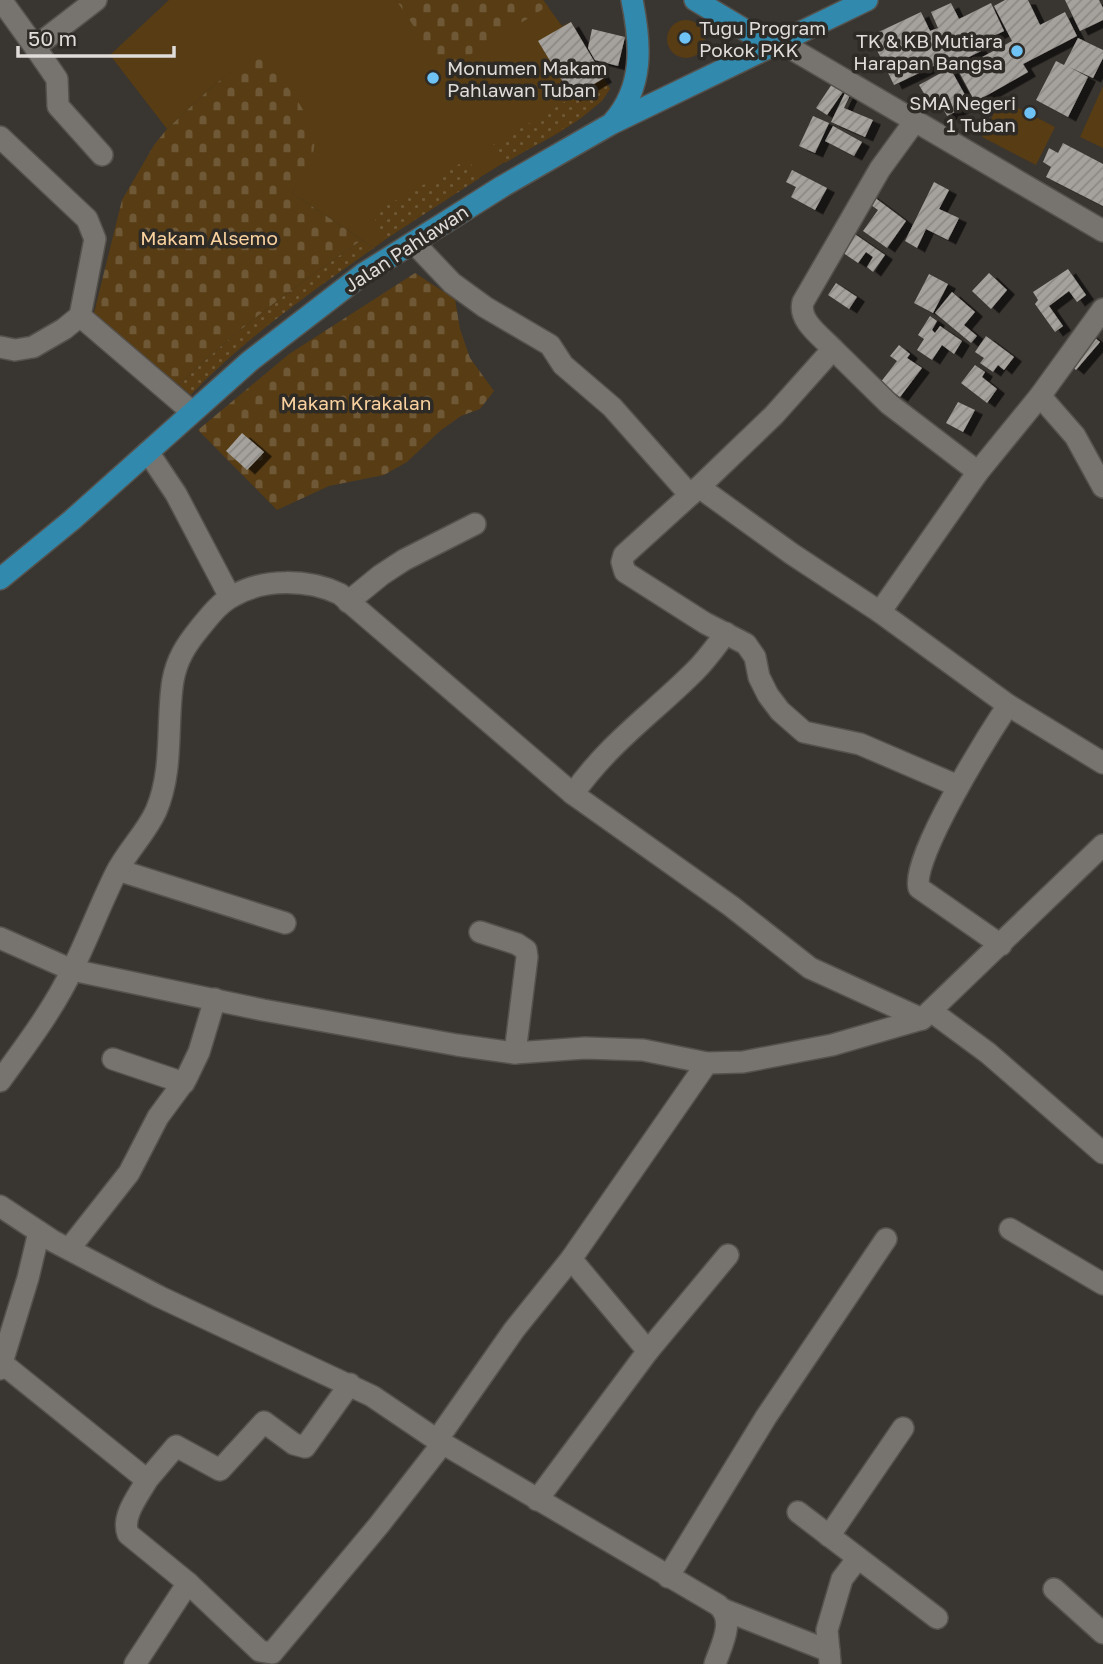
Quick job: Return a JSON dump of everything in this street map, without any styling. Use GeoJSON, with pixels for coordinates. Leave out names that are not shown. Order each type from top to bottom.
{"type":"FeatureCollection","features":[{"type":"Feature","properties":{"kind":"main road"},"geometry":{"type":"LineString","coordinates":[[611,124],[629,100],[637,71],[638,37],[632,0]]}},
{"type":"Feature","properties":{"kind":"main road"},"geometry":{"type":"LineString","coordinates":[[695,0],[776,44]]}},
{"type":"Feature","properties":{"kind":"main road","name":"Jalan Pahlawan"},"geometry":{"type":"LineString","coordinates":[[0,579],[72,520],[191,411],[323,302],[363,274],[503,186],[611,124],[867,0]]}},
{"type":"Feature","properties":{"kind":"street"},"geometry":{"type":"LineString","coordinates":[[1,0],[57,79],[58,106],[102,155]]}},
{"type":"Feature","properties":{"kind":"street"},"geometry":{"type":"LineString","coordinates":[[34,47],[96,0]]}},
{"type":"Feature","properties":{"kind":"street"},"geometry":{"type":"LineString","coordinates":[[776,44],[915,121],[1103,231]]}},
{"type":"Feature","properties":{"kind":"street"},"geometry":{"type":"LineString","coordinates":[[915,121],[880,169],[803,302],[803,318],[888,404],[978,472]]}},
{"type":"Feature","properties":{"kind":"street"},"geometry":{"type":"LineString","coordinates":[[0,137],[87,219],[95,239],[80,316],[65,329],[33,347],[16,350],[0,347]]}},
{"type":"Feature","properties":{"kind":"street"},"geometry":{"type":"LineString","coordinates":[[414,243],[428,260],[463,291],[550,345],[564,365],[612,407],[694,491],[880,612],[1007,705],[1103,762]]}},
{"type":"Feature","properties":{"kind":"street"},"geometry":{"type":"LineString","coordinates":[[880,612],[978,472],[1040,396],[1103,309]]}},
{"type":"Feature","properties":{"kind":"street"},"geometry":{"type":"LineString","coordinates":[[80,316],[191,411]]}},
{"type":"Feature","properties":{"kind":"street"},"geometry":{"type":"LineString","coordinates":[[833,349],[774,415],[624,555],[623,566],[629,575],[705,623],[746,644],[755,657],[759,677],[768,695],[780,711],[804,732],[860,744],[958,786]]}},
{"type":"Feature","properties":{"kind":"street"},"geometry":{"type":"LineString","coordinates":[[1040,396],[1075,436],[1103,487]]}},
{"type":"Feature","properties":{"kind":"street"},"geometry":{"type":"LineString","coordinates":[[148,452],[176,494],[230,597]]}},
{"type":"Feature","properties":{"kind":"street"},"geometry":{"type":"LineString","coordinates":[[348,601],[404,560],[475,524]]}},
{"type":"Feature","properties":{"kind":"street"},"geometry":{"type":"LineString","coordinates":[[0,1081],[51,1009],[72,970],[117,870],[154,815],[162,797],[173,681],[185,646],[211,614],[230,597],[267,583],[299,584],[330,589],[341,594],[573,794],[731,906],[810,968],[926,1015],[988,1053],[1103,1153]]}},
{"type":"Feature","properties":{"kind":"street"},"geometry":{"type":"LineString","coordinates":[[573,794],[601,758],[633,725],[694,672],[726,633]]}},
{"type":"Feature","properties":{"kind":"street"},"geometry":{"type":"LineString","coordinates":[[1001,945],[918,885],[922,863],[958,786],[1007,705]]}},
{"type":"Feature","properties":{"kind":"street"},"geometry":{"type":"LineString","coordinates":[[0,938],[72,970],[457,1045],[515,1053],[585,1048],[643,1050],[707,1063],[743,1062],[832,1045],[926,1015],[1103,845]]}},
{"type":"Feature","properties":{"kind":"street"},"geometry":{"type":"LineString","coordinates":[[117,870],[285,923]]}},
{"type":"Feature","properties":{"kind":"street"},"geometry":{"type":"LineString","coordinates":[[480,932],[517,944],[526,950],[515,1053]]}},
{"type":"Feature","properties":{"kind":"street"},"geometry":{"type":"LineString","coordinates":[[69,1249],[129,1173],[154,1124],[184,1083],[199,1052],[215,999]]}},
{"type":"Feature","properties":{"kind":"street"},"geometry":{"type":"LineString","coordinates":[[113,1059],[184,1083]]}},
{"type":"Feature","properties":{"kind":"street"},"geometry":{"type":"LineString","coordinates":[[350,1384],[305,1447],[294,1444],[264,1422],[220,1470],[176,1446],[147,1480],[127,1517],[128,1534],[188,1583],[260,1651],[272,1653],[379,1525],[440,1441],[514,1330],[571,1259],[707,1063]]}},
{"type":"Feature","properties":{"kind":"street"},"geometry":{"type":"LineString","coordinates":[[0,1206],[39,1232],[160,1297],[350,1384],[537,1500],[722,1609],[829,1658],[827,1630],[842,1579],[858,1558]]}},
{"type":"Feature","properties":{"kind":"street"},"geometry":{"type":"LineString","coordinates":[[1010,1229],[1103,1284]]}},
{"type":"Feature","properties":{"kind":"street"},"geometry":{"type":"LineString","coordinates":[[39,1232],[1,1367],[147,1480]]}},
{"type":"Feature","properties":{"kind":"street"},"geometry":{"type":"LineString","coordinates":[[668,1577],[766,1418],[886,1239]]}},
{"type":"Feature","properties":{"kind":"street"},"geometry":{"type":"LineString","coordinates":[[537,1500],[648,1351],[728,1255]]}},
{"type":"Feature","properties":{"kind":"street"},"geometry":{"type":"LineString","coordinates":[[571,1259],[648,1351]]}},
{"type":"Feature","properties":{"kind":"street"},"geometry":{"type":"LineString","coordinates":[[829,1536],[903,1428]]}},
{"type":"Feature","properties":{"kind":"street"},"geometry":{"type":"LineString","coordinates":[[797,1512],[937,1618]]}},
{"type":"Feature","properties":{"kind":"street"},"geometry":{"type":"LineString","coordinates":[[135,1664],[188,1583]]}},
{"type":"Feature","properties":{"kind":"street"},"geometry":{"type":"LineString","coordinates":[[1054,1589],[1103,1633]]}},
{"type":"Feature","properties":{"kind":"street"},"geometry":{"type":"LineString","coordinates":[[715,1664],[726,1626],[722,1609]]}},
{"type":"Feature","properties":{"kind":"green space"},"geometry":{"type":"Polygon","coordinates":[[[169,0],[543,0],[562,26],[571,22],[610,89],[576,122],[455,193],[374,248],[292,193],[314,150],[258,53],[214,85],[167,129],[110,55],[169,0]]]}},
{"type":"Feature","properties":{"kind":"green space"},"geometry":{"type":"Polygon","coordinates":[[[396,0],[543,0],[548,6],[444,71],[396,0]]]}},
{"type":"Feature","properties":{"kind":"green space"},"geometry":{"type":"Polygon","coordinates":[[[686,20],[699,26],[705,39],[699,52],[686,58],[673,52],[667,39],[673,26],[686,20]]]}},
{"type":"Feature","properties":{"kind":"green space","name":"Makam Alsemo"},"geometry":{"type":"Polygon","coordinates":[[[258,52],[295,97],[314,136],[313,154],[292,193],[362,240],[267,308],[179,385],[93,317],[122,200],[154,145],[167,129],[214,85],[258,52]]]}},
{"type":"Feature","properties":{"kind":"green space"},"geometry":{"type":"Polygon","coordinates":[[[604,78],[610,89],[602,101],[581,118],[505,163],[493,145],[604,78]]]}},
{"type":"Feature","properties":{"kind":"green space"},"geometry":{"type":"Polygon","coordinates":[[[1103,86],[1103,148],[1080,137],[1103,86]]]}},
{"type":"Feature","properties":{"kind":"green space"},"geometry":{"type":"Polygon","coordinates":[[[1001,99],[1055,127],[1036,165],[982,137],[1001,99]]]}},
{"type":"Feature","properties":{"kind":"green space"},"geometry":{"type":"Polygon","coordinates":[[[468,159],[480,178],[386,239],[372,214],[468,159]]]}},
{"type":"Feature","properties":{"kind":"green space"},"geometry":{"type":"Polygon","coordinates":[[[362,240],[374,248],[256,335],[191,395],[179,385],[222,345],[268,308],[362,240]]]}},
{"type":"Feature","properties":{"kind":"green space","name":"Makam Krakalan"},"geometry":{"type":"Polygon","coordinates":[[[415,273],[455,299],[460,329],[470,358],[494,391],[480,409],[461,416],[440,431],[407,462],[384,475],[329,486],[277,510],[198,430],[289,354],[415,273]]]}},
{"type":"Feature","properties":{"kind":"building","name":"TK & KB Mutiara Harapan Bangsa"},"geometry":{"type":"Polygon","coordinates":[[[1005,0],[1028,0],[1040,25],[1065,12],[1077,36],[1023,64],[1028,72],[975,102],[958,70],[1012,41],[994,6],[1005,0]]]}},
{"type":"Feature","properties":{"kind":"building"},"geometry":{"type":"Polygon","coordinates":[[[1065,0],[1099,0],[1103,8],[1103,20],[1080,31],[1065,0]]]}},
{"type":"Feature","properties":{"kind":"building"},"geometry":{"type":"Polygon","coordinates":[[[951,3],[959,19],[991,3],[1004,31],[977,44],[981,51],[947,68],[944,61],[894,85],[870,36],[921,12],[930,31],[938,28],[931,12],[951,3]]]}},
{"type":"Feature","properties":{"kind":"building"},"geometry":{"type":"Polygon","coordinates":[[[571,22],[604,78],[572,97],[538,41],[571,22]]]}},
{"type":"Feature","properties":{"kind":"building"},"geometry":{"type":"Polygon","coordinates":[[[592,29],[625,37],[618,66],[595,60],[588,48],[592,29]]]}},
{"type":"Feature","properties":{"kind":"building"},"geometry":{"type":"Polygon","coordinates":[[[1078,38],[1103,50],[1103,58],[1093,78],[1069,67],[1088,77],[1068,117],[1036,100],[1056,61],[1064,65],[1078,38]]]}},
{"type":"Feature","properties":{"kind":"building"},"geometry":{"type":"Polygon","coordinates":[[[950,68],[970,104],[947,116],[940,102],[932,107],[919,85],[950,68]]]}},
{"type":"Feature","properties":{"kind":"building"},"geometry":{"type":"Polygon","coordinates":[[[834,81],[845,89],[827,115],[816,108],[834,81]]]}},
{"type":"Feature","properties":{"kind":"building"},"geometry":{"type":"Polygon","coordinates":[[[846,91],[851,93],[844,108],[873,120],[865,137],[831,122],[846,91]]]}},
{"type":"Feature","properties":{"kind":"building"},"geometry":{"type":"Polygon","coordinates":[[[813,116],[829,123],[815,153],[799,146],[813,116]]]}},
{"type":"Feature","properties":{"kind":"building"},"geometry":{"type":"Polygon","coordinates":[[[833,126],[862,142],[854,156],[825,141],[833,126]]]}},
{"type":"Feature","properties":{"kind":"building"},"geometry":{"type":"Polygon","coordinates":[[[1063,143],[1103,164],[1103,206],[1046,177],[1051,167],[1043,162],[1049,148],[1058,153],[1063,143]]]}},
{"type":"Feature","properties":{"kind":"building"},"geometry":{"type":"Polygon","coordinates":[[[792,170],[827,188],[815,210],[791,197],[796,187],[786,182],[792,170]]]}},
{"type":"Feature","properties":{"kind":"building"},"geometry":{"type":"Polygon","coordinates":[[[934,182],[949,190],[939,209],[959,218],[948,240],[926,229],[917,248],[905,241],[934,182]]]}},
{"type":"Feature","properties":{"kind":"building"},"geometry":{"type":"Polygon","coordinates":[[[870,194],[906,221],[887,248],[863,231],[878,210],[865,201],[870,194]]]}},
{"type":"Feature","properties":{"kind":"building"},"geometry":{"type":"Polygon","coordinates":[[[849,230],[885,255],[873,272],[867,267],[873,257],[866,252],[858,263],[836,248],[849,230]]]}},
{"type":"Feature","properties":{"kind":"building"},"geometry":{"type":"Polygon","coordinates":[[[1068,269],[1086,295],[1077,302],[1069,291],[1049,306],[1063,326],[1055,332],[1035,304],[1038,300],[1033,292],[1068,269]]]}},
{"type":"Feature","properties":{"kind":"building"},"geometry":{"type":"Polygon","coordinates":[[[989,273],[1007,290],[991,309],[972,291],[989,273]]]}},
{"type":"Feature","properties":{"kind":"building"},"geometry":{"type":"Polygon","coordinates":[[[929,274],[948,284],[933,313],[914,303],[929,274]]]}},
{"type":"Feature","properties":{"kind":"building"},"geometry":{"type":"Polygon","coordinates":[[[836,283],[857,297],[849,309],[828,295],[836,283]]]}},
{"type":"Feature","properties":{"kind":"building"},"geometry":{"type":"Polygon","coordinates":[[[952,292],[975,312],[964,325],[977,336],[971,343],[935,313],[952,292]]]}},
{"type":"Feature","properties":{"kind":"building"},"geometry":{"type":"Polygon","coordinates":[[[930,316],[937,321],[932,330],[935,333],[940,326],[962,341],[954,354],[942,345],[932,360],[917,350],[924,339],[918,335],[930,316]]]}},
{"type":"Feature","properties":{"kind":"building"},"geometry":{"type":"Polygon","coordinates":[[[1089,333],[1100,342],[1076,370],[1065,361],[1089,333]]]}},
{"type":"Feature","properties":{"kind":"building"},"geometry":{"type":"Polygon","coordinates":[[[986,336],[1014,357],[1004,370],[998,365],[993,372],[980,363],[984,358],[975,352],[986,336]]]}},
{"type":"Feature","properties":{"kind":"building"},"geometry":{"type":"Polygon","coordinates":[[[899,345],[910,354],[907,358],[922,368],[900,397],[880,383],[897,361],[890,356],[899,345]]]}},
{"type":"Feature","properties":{"kind":"building"},"geometry":{"type":"Polygon","coordinates":[[[975,365],[985,372],[982,377],[997,389],[987,403],[961,383],[975,365]]]}},
{"type":"Feature","properties":{"kind":"building"},"geometry":{"type":"Polygon","coordinates":[[[958,402],[975,410],[963,432],[946,423],[958,402]]]}},
{"type":"Feature","properties":{"kind":"building"},"geometry":{"type":"Polygon","coordinates":[[[242,433],[264,452],[247,470],[226,451],[242,433]]]}},
{"type":"Feature","properties":{"kind":"place","name":"Tugu Program Pokok PKK"},"geometry":{"type":"Point","coordinates":[685,38]}},
{"type":"Feature","properties":{"kind":"place","name":"TK & KB Mutiara Harapan Bangsa"},"geometry":{"type":"Point","coordinates":[1017,51]}},
{"type":"Feature","properties":{"kind":"place","name":"Monumen Makam Pahlawan Tuban"},"geometry":{"type":"Point","coordinates":[433,78]}},
{"type":"Feature","properties":{"kind":"place","name":"SMA Negeri 1 Tuban"},"geometry":{"type":"Point","coordinates":[1030,113]}}]}
